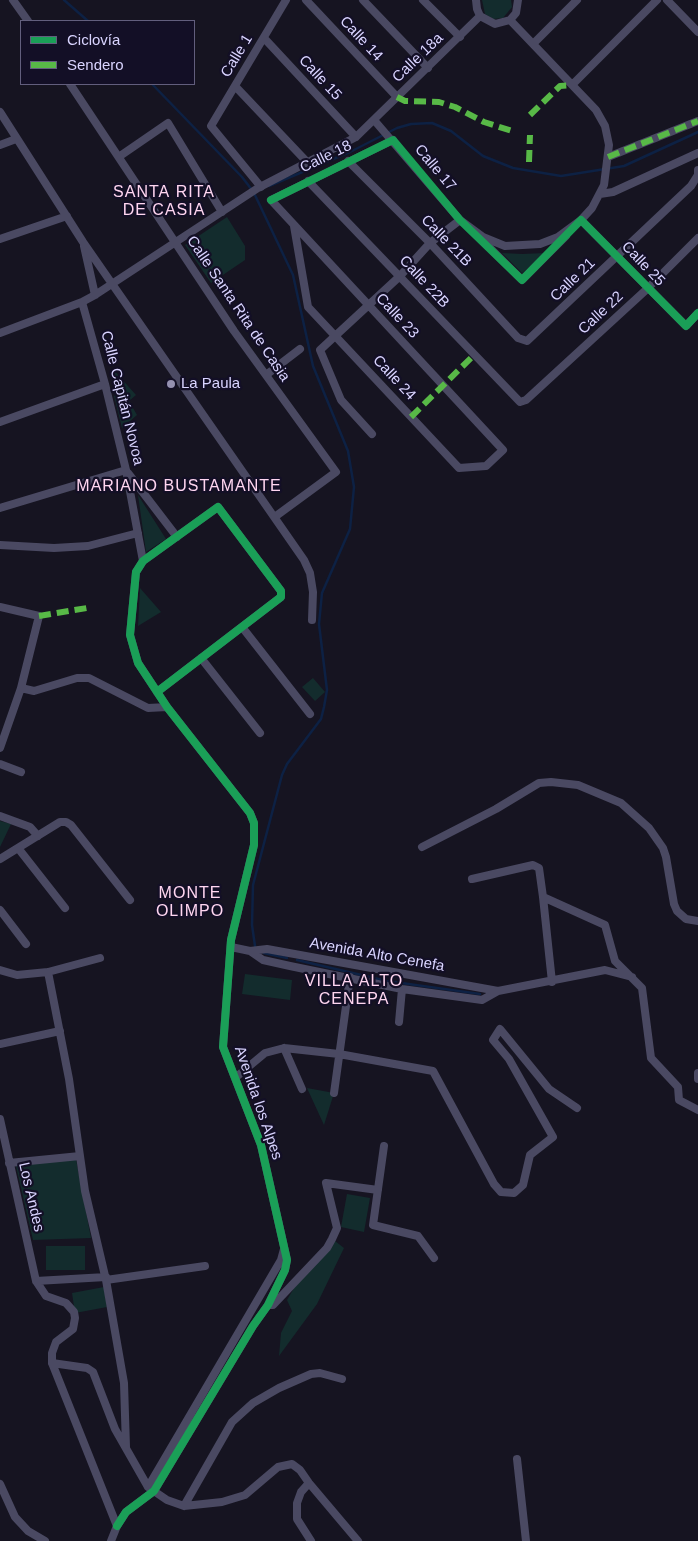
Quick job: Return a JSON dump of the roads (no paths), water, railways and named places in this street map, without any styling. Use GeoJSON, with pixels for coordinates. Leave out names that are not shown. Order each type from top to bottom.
{"type":"FeatureCollection","features":[{"type":"Feature","properties":{"kind":"street"},"geometry":{"type":"LineString","coordinates":[[13,0],[27,20]]}},
{"type":"Feature","properties":{"kind":"street","name":"Calle 1"},"geometry":{"type":"LineString","coordinates":[[259,187],[210,126],[286,0]]}},
{"type":"Feature","properties":{"kind":"street","name":"Calle 14"},"geometry":{"type":"LineString","coordinates":[[306,0],[397,98]]}},
{"type":"Feature","properties":{"kind":"street"},"geometry":{"type":"LineString","coordinates":[[363,0],[428,68]]}},
{"type":"Feature","properties":{"kind":"street"},"geometry":{"type":"LineString","coordinates":[[423,0],[460,37]]}},
{"type":"Feature","properties":{"kind":"street"},"geometry":{"type":"LineString","coordinates":[[476,0],[480,16],[495,24],[510,20],[516,13],[518,0]]}},
{"type":"Feature","properties":{"kind":"street"},"geometry":{"type":"LineString","coordinates":[[534,44],[578,0]]}},
{"type":"Feature","properties":{"kind":"street"},"geometry":{"type":"LineString","coordinates":[[572,85],[657,0]]}},
{"type":"Feature","properties":{"kind":"street"},"geometry":{"type":"LineString","coordinates":[[667,0],[698,32]]}},
{"type":"Feature","properties":{"kind":"street","name":"Calle 18a"},"geometry":{"type":"LineString","coordinates":[[377,122],[397,98],[480,16]]}},
{"type":"Feature","properties":{"kind":"street","name":"Calle 17"},"geometry":{"type":"LineString","coordinates":[[377,122],[460,220],[482,238],[505,246],[540,244],[558,237],[581,220],[600,194],[608,166],[609,145],[601,118],[510,20]]}},
{"type":"Feature","properties":{"kind":"street","name":"Calle 15"},"geometry":{"type":"LineString","coordinates":[[264,38],[356,137]]}},
{"type":"Feature","properties":{"kind":"street","name":"Calle Santa Rita de Casia"},"geometry":{"type":"LineString","coordinates":[[71,85],[266,376],[336,472],[276,516]]}},
{"type":"Feature","properties":{"kind":"street"},"geometry":{"type":"LineString","coordinates":[[235,86],[308,162]]}},
{"type":"Feature","properties":{"kind":"street"},"geometry":{"type":"LineString","coordinates":[[0,112],[83,242],[276,516],[310,573],[313,592],[312,620]]}},
{"type":"Feature","properties":{"kind":"street"},"geometry":{"type":"LineString","coordinates":[[608,157],[698,121]]}},
{"type":"Feature","properties":{"kind":"street","name":"Calle 18"},"geometry":{"type":"LineString","coordinates":[[0,333],[95,296],[259,187],[356,137],[377,122]]}},
{"type":"Feature","properties":{"kind":"street"},"geometry":{"type":"LineString","coordinates":[[120,156],[168,123],[222,212]]}},
{"type":"Feature","properties":{"kind":"street","name":"Calle 18"},"geometry":{"type":"LineString","coordinates":[[272,200],[391,138]]}},
{"type":"Feature","properties":{"kind":"street"},"geometry":{"type":"LineString","coordinates":[[0,145],[16,139]]}},
{"type":"Feature","properties":{"kind":"street"},"geometry":{"type":"LineString","coordinates":[[600,194],[613,192],[694,155]]}},
{"type":"Feature","properties":{"kind":"street","name":"Calle 21"},"geometry":{"type":"LineString","coordinates":[[524,341],[530,340],[691,186],[698,175],[694,155]]}},
{"type":"Feature","properties":{"kind":"street","name":"Calle 21B"},"geometry":{"type":"LineString","coordinates":[[348,161],[430,243],[518,338],[524,341]]}},
{"type":"Feature","properties":{"kind":"street","name":"Calle 22B"},"geometry":{"type":"LineString","coordinates":[[308,181],[520,402]]}},
{"type":"Feature","properties":{"kind":"street","name":"Calle 23"},"geometry":{"type":"LineString","coordinates":[[272,200],[503,450],[486,466],[459,468]]}},
{"type":"Feature","properties":{"kind":"street"},"geometry":{"type":"LineString","coordinates":[[0,239],[67,216]]}},
{"type":"Feature","properties":{"kind":"street"},"geometry":{"type":"LineString","coordinates":[[372,434],[341,400],[320,350],[400,276],[430,243],[460,220],[522,280],[581,220]]}},
{"type":"Feature","properties":{"kind":"street","name":"Calle 25"},"geometry":{"type":"LineString","coordinates":[[581,220],[647,289],[686,326],[698,313]]}},
{"type":"Feature","properties":{"kind":"street","name":"Calle 24"},"geometry":{"type":"LineString","coordinates":[[294,226],[308,307],[459,468]]}},
{"type":"Feature","properties":{"kind":"street","name":"Calle 22"},"geometry":{"type":"LineString","coordinates":[[520,402],[526,400],[647,289],[698,238]]}},
{"type":"Feature","properties":{"kind":"street"},"geometry":{"type":"LineString","coordinates":[[83,242],[95,296]]}},
{"type":"Feature","properties":{"kind":"street","name":"Calle Capitán Novoa"},"geometry":{"type":"LineString","coordinates":[[82,302],[126,470],[144,561]]}},
{"type":"Feature","properties":{"kind":"street"},"geometry":{"type":"LineString","coordinates":[[266,376],[300,349]]}},
{"type":"Feature","properties":{"kind":"street"},"geometry":{"type":"LineString","coordinates":[[0,422],[105,384]]}},
{"type":"Feature","properties":{"kind":"street"},"geometry":{"type":"LineString","coordinates":[[0,508],[126,470],[177,537]]}},
{"type":"Feature","properties":{"kind":"street"},"geometry":{"type":"LineString","coordinates":[[144,561],[218,507],[281,591],[280,599],[157,692]]}},
{"type":"Feature","properties":{"kind":"street"},"geometry":{"type":"LineString","coordinates":[[0,545],[54,548],[88,546],[138,533]]}},
{"type":"Feature","properties":{"kind":"street","name":"Avenida los Alpes"},"geometry":{"type":"LineString","coordinates":[[144,561],[136,572],[130,635],[138,663],[167,707],[245,806],[254,823],[254,844],[231,947],[223,1047],[261,1145],[287,1260],[285,1270],[268,1305],[252,1326],[151,1489]]}},
{"type":"Feature","properties":{"kind":"street"},"geometry":{"type":"LineString","coordinates":[[0,607],[39,616],[20,688],[0,748]]}},
{"type":"Feature","properties":{"kind":"street"},"geometry":{"type":"LineString","coordinates":[[242,627],[310,714]]}},
{"type":"Feature","properties":{"kind":"street"},"geometry":{"type":"LineString","coordinates":[[201,658],[260,733]]}},
{"type":"Feature","properties":{"kind":"street"},"geometry":{"type":"LineString","coordinates":[[20,688],[34,691],[77,678],[89,678],[148,708],[167,707]]}},
{"type":"Feature","properties":{"kind":"street"},"geometry":{"type":"LineString","coordinates":[[0,764],[22,772]]}},
{"type":"Feature","properties":{"kind":"street"},"geometry":{"type":"LineString","coordinates":[[422,848],[496,809],[539,783],[551,782],[578,785],[621,803],[649,828],[666,857],[674,904],[677,911],[686,919],[698,921]]}},
{"type":"Feature","properties":{"kind":"street"},"geometry":{"type":"LineString","coordinates":[[0,816],[30,827],[38,836]]}},
{"type":"Feature","properties":{"kind":"street"},"geometry":{"type":"LineString","coordinates":[[0,859],[60,822],[66,822],[71,825],[130,900]]}},
{"type":"Feature","properties":{"kind":"street"},"geometry":{"type":"LineString","coordinates":[[18,848],[65,908]]}},
{"type":"Feature","properties":{"kind":"street"},"geometry":{"type":"LineString","coordinates":[[472,879],[533,864],[540,868],[552,982]]}},
{"type":"Feature","properties":{"kind":"street"},"geometry":{"type":"LineString","coordinates":[[543,897],[605,925],[615,961],[642,988],[651,1058],[678,1087],[679,1100],[698,1110]]}},
{"type":"Feature","properties":{"kind":"street"},"geometry":{"type":"LineString","coordinates":[[0,910],[26,944]]}},
{"type":"Feature","properties":{"kind":"street","name":"Avenida Alto Cenefa"},"geometry":{"type":"LineString","coordinates":[[231,947],[498,991],[552,982],[605,970],[632,977]]}},
{"type":"Feature","properties":{"kind":"street","name":"Avenida Alto Cenefa"},"geometry":{"type":"LineString","coordinates":[[256,950],[263,960],[402,989],[482,1000],[498,991]]}},
{"type":"Feature","properties":{"kind":"street"},"geometry":{"type":"LineString","coordinates":[[0,970],[17,975],[48,972],[100,958]]}},
{"type":"Feature","properties":{"kind":"street"},"geometry":{"type":"LineString","coordinates":[[48,972],[60,1031],[85,1191],[106,1279],[124,1383],[126,1447]]}},
{"type":"Feature","properties":{"kind":"street"},"geometry":{"type":"LineString","coordinates":[[334,1093],[350,977]]}},
{"type":"Feature","properties":{"kind":"street"},"geometry":{"type":"LineString","coordinates":[[399,1022],[402,989]]}},
{"type":"Feature","properties":{"kind":"street"},"geometry":{"type":"LineString","coordinates":[[235,1078],[265,1053],[284,1048],[339,1054],[434,1071],[494,1184],[501,1192],[514,1193],[523,1185],[530,1155],[553,1137],[509,1059],[493,1040],[500,1029],[549,1089],[577,1108]]}},
{"type":"Feature","properties":{"kind":"street"},"geometry":{"type":"LineString","coordinates":[[0,1044],[60,1031]]}},
{"type":"Feature","properties":{"kind":"street"},"geometry":{"type":"LineString","coordinates":[[284,1048],[302,1089]]}},
{"type":"Feature","properties":{"kind":"street"},"geometry":{"type":"LineString","coordinates":[[698,1073],[698,1079]]}},
{"type":"Feature","properties":{"kind":"street","name":"Los Andes"},"geometry":{"type":"LineString","coordinates":[[0,1119],[1,1131],[36,1281]]}},
{"type":"Feature","properties":{"kind":"street"},"geometry":{"type":"LineString","coordinates":[[384,1146],[373,1225],[418,1236],[434,1258]]}},
{"type":"Feature","properties":{"kind":"street"},"geometry":{"type":"LineString","coordinates":[[10,1164],[80,1156]]}},
{"type":"Feature","properties":{"kind":"street"},"geometry":{"type":"LineString","coordinates":[[268,1305],[273,1306],[327,1248],[332,1239],[337,1228],[326,1183],[378,1190]]}},
{"type":"Feature","properties":{"kind":"street"},"geometry":{"type":"LineString","coordinates":[[112,1541],[117,1526],[126,1512],[151,1489],[281,1260],[285,1247]]}},
{"type":"Feature","properties":{"kind":"street"},"geometry":{"type":"LineString","coordinates":[[36,1281],[106,1279],[205,1266]]}},
{"type":"Feature","properties":{"kind":"street"},"geometry":{"type":"LineString","coordinates":[[36,1281],[46,1296],[71,1307],[75,1318],[70,1333],[60,1338],[53,1347],[52,1363],[117,1526]]}},
{"type":"Feature","properties":{"kind":"street"},"geometry":{"type":"LineString","coordinates":[[52,1363],[87,1368],[93,1372],[115,1429],[151,1489],[167,1500],[184,1506],[222,1502],[245,1495],[278,1467],[287,1464],[297,1466],[309,1484],[358,1541]]}},
{"type":"Feature","properties":{"kind":"street"},"geometry":{"type":"LineString","coordinates":[[184,1506],[232,1422],[254,1403],[311,1374],[320,1373],[342,1379]]}},
{"type":"Feature","properties":{"kind":"street"},"geometry":{"type":"LineString","coordinates":[[517,1459],[526,1541]]}},
{"type":"Feature","properties":{"kind":"street"},"geometry":{"type":"LineString","coordinates":[[0,1484],[15,1517],[28,1531],[45,1541]]}},
{"type":"Feature","properties":{"kind":"street"},"geometry":{"type":"LineString","coordinates":[[309,1484],[299,1497],[297,1519],[311,1541]]}},
{"type":"Feature","properties":{"kind":"waterway"},"geometry":{"type":"LineString","coordinates":[[64,0],[87,20]]}},
{"type":"Feature","properties":{"kind":"waterway"},"geometry":{"type":"LineString","coordinates":[[153,85],[242,177],[252,190]]}},
{"type":"Feature","properties":{"kind":"waterway"},"geometry":{"type":"LineString","coordinates":[[269,186],[350,152],[397,128],[411,124],[432,123],[451,131],[483,156],[513,168],[561,176],[624,166],[698,132]]}},
{"type":"Feature","properties":{"kind":"waterway"},"geometry":{"type":"LineString","coordinates":[[254,193],[293,275],[313,366],[348,451],[354,487],[350,529],[322,593],[319,624],[327,690],[324,707],[321,719],[287,764],[282,775],[253,885],[252,925],[255,946]]}},
{"type":"Feature","properties":{"kind":"waterway"},"geometry":{"type":"LineString","coordinates":[[264,953],[287,958]]}},
{"type":"Feature","properties":{"kind":"waterway"},"geometry":{"type":"LineString","coordinates":[[297,960],[387,981],[480,994]]}},
{"type":"Feature","properties":{"kind":"place","name":"La Paula"},"geometry":{"type":"Point","coordinates":[171,384]}},
{"type":"Feature","properties":{"kind":"district","name":"SANTA RITA DE CASIA"},"geometry":{"type":"Point","coordinates":[164,202]}},
{"type":"Feature","properties":{"kind":"district","name":"MARIANO BUSTAMANTE"},"geometry":{"type":"Point","coordinates":[179,487]}},
{"type":"Feature","properties":{"kind":"district","name":"MONTE OLIMPO"},"geometry":{"type":"Point","coordinates":[190,903]}},
{"type":"Feature","properties":{"kind":"district","name":"VILLA ALTO CENEPA"},"geometry":{"type":"Point","coordinates":[354,991]}}]}
